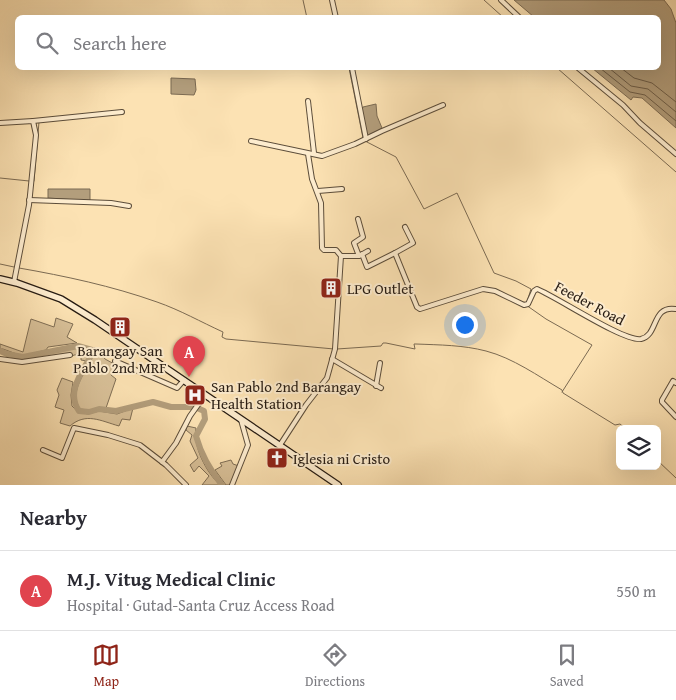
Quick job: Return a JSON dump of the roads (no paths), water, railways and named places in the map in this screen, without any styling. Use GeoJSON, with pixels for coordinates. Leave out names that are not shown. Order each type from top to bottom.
{"type":"FeatureCollection","features":[{"type":"Feature","properties":{"kind":"main road"},"geometry":{"type":"LineString","coordinates":[[0,279],[61,298],[338,485]]}},
{"type":"Feature","properties":{"kind":"street"},"geometry":{"type":"LineString","coordinates":[[332,0],[335,15]]}},
{"type":"Feature","properties":{"kind":"street"},"geometry":{"type":"LineString","coordinates":[[501,0],[517,15]]}},
{"type":"Feature","properties":{"kind":"street"},"geometry":{"type":"LineString","coordinates":[[352,70],[364,140]]}},
{"type":"Feature","properties":{"kind":"street"},"geometry":{"type":"LineString","coordinates":[[580,70],[624,105],[640,123],[676,154]]}},
{"type":"Feature","properties":{"kind":"street"},"geometry":{"type":"LineString","coordinates":[[308,101],[314,153]]}},
{"type":"Feature","properties":{"kind":"street"},"geometry":{"type":"LineString","coordinates":[[251,141],[322,156],[364,140],[382,130],[443,105]]}},
{"type":"Feature","properties":{"kind":"street"},"geometry":{"type":"LineString","coordinates":[[0,123],[122,112]]}},
{"type":"Feature","properties":{"kind":"street"},"geometry":{"type":"LineString","coordinates":[[14,282],[29,200],[36,135],[33,121]]}},
{"type":"Feature","properties":{"kind":"street"},"geometry":{"type":"LineString","coordinates":[[280,445],[326,378],[335,349],[341,256],[336,250],[324,250],[322,248],[321,203],[312,179],[308,154]]}},
{"type":"Feature","properties":{"kind":"street"},"geometry":{"type":"LineString","coordinates":[[318,191],[342,189]]}},
{"type":"Feature","properties":{"kind":"street"},"geometry":{"type":"LineString","coordinates":[[29,200],[111,203],[129,206]]}},
{"type":"Feature","properties":{"kind":"street"},"geometry":{"type":"LineString","coordinates":[[358,218],[363,237],[354,243],[367,267],[413,243],[405,227]]}},
{"type":"Feature","properties":{"kind":"street"},"geometry":{"type":"LineString","coordinates":[[341,256],[361,255],[368,251]]}},
{"type":"Feature","properties":{"kind":"street","name":"Feeder Road"},"geometry":{"type":"LineString","coordinates":[[395,253],[416,307],[420,309],[483,289],[495,291],[524,305],[528,304],[537,288],[608,328],[638,339],[650,333],[658,315],[663,311],[668,308],[676,309]]}},
{"type":"Feature","properties":{"kind":"street"},"geometry":{"type":"LineString","coordinates":[[0,358],[22,362],[70,355]]}},
{"type":"Feature","properties":{"kind":"street"},"geometry":{"type":"LineString","coordinates":[[332,359],[378,387],[380,363]]}},
{"type":"Feature","properties":{"kind":"street"},"geometry":{"type":"LineString","coordinates":[[116,361],[176,388],[184,380]]}},
{"type":"Feature","properties":{"kind":"street"},"geometry":{"type":"LineString","coordinates":[[676,383],[673,381],[662,400],[676,417]]}},
{"type":"Feature","properties":{"kind":"street"},"geometry":{"type":"LineString","coordinates":[[162,462],[176,443],[190,416],[205,395]]}},
{"type":"Feature","properties":{"kind":"street"},"geometry":{"type":"LineString","coordinates":[[232,485],[248,444],[242,420]]}},
{"type":"Feature","properties":{"kind":"street"},"geometry":{"type":"LineString","coordinates":[[43,450],[62,458],[74,428],[108,435],[140,445],[162,462],[186,485]]}},
{"type":"Feature","properties":{"kind":"water"},"geometry":{"type":"Polygon","coordinates":[[[514,0],[664,0],[671,9],[676,23],[676,128],[642,98],[633,97],[631,100],[594,70],[661,70],[661,15],[532,15],[514,0]]]}},
{"type":"Feature","properties":{"kind":"water"},"geometry":{"type":"Polygon","coordinates":[[[171,78],[195,79],[196,90],[194,95],[171,94],[171,78]]]}},
{"type":"Feature","properties":{"kind":"water"},"geometry":{"type":"Polygon","coordinates":[[[376,104],[377,116],[382,128],[367,136],[362,109],[363,107],[376,104]]]}},
{"type":"Feature","properties":{"kind":"water"},"geometry":{"type":"Polygon","coordinates":[[[48,189],[90,189],[90,201],[48,198],[48,189]]]}},
{"type":"Feature","properties":{"kind":"waterway"},"geometry":{"type":"LineString","coordinates":[[303,0],[306,15]]}},
{"type":"Feature","properties":{"kind":"waterway"},"geometry":{"type":"LineString","coordinates":[[484,0],[501,15]]}},
{"type":"Feature","properties":{"kind":"waterway"},"geometry":{"type":"LineString","coordinates":[[349,70],[363,138]]}},
{"type":"Feature","properties":{"kind":"waterway"},"geometry":{"type":"LineString","coordinates":[[559,70],[676,172]]}},
{"type":"Feature","properties":{"kind":"waterway"},"geometry":{"type":"LineString","coordinates":[[34,181],[39,122]]}},
{"type":"Feature","properties":{"kind":"waterway"},"geometry":{"type":"LineString","coordinates":[[365,141],[396,157],[424,209],[457,193],[494,273],[531,289],[527,302]]}},
{"type":"Feature","properties":{"kind":"waterway"},"geometry":{"type":"LineString","coordinates":[[0,178],[29,181]]}},
{"type":"Feature","properties":{"kind":"waterway"},"geometry":{"type":"LineString","coordinates":[[15,267],[22,233]]}},
{"type":"Feature","properties":{"kind":"waterway"},"geometry":{"type":"LineString","coordinates":[[0,264],[14,267]]}},
{"type":"Feature","properties":{"kind":"waterway"},"geometry":{"type":"LineString","coordinates":[[19,268],[88,282],[157,302],[223,332],[222,337],[226,339],[334,349]]}},
{"type":"Feature","properties":{"kind":"waterway"},"geometry":{"type":"LineString","coordinates":[[526,305],[546,319],[592,345],[562,392]]}},
{"type":"Feature","properties":{"kind":"waterway"},"geometry":{"type":"LineString","coordinates":[[337,349],[381,346],[383,343],[386,343],[415,349],[414,344],[460,346],[486,351],[506,358],[525,368],[615,425],[621,425]]}},
{"type":"Feature","properties":{"kind":"waterway"},"geometry":{"type":"LineString","coordinates":[[0,351],[23,357],[78,346],[92,350],[93,352],[75,388],[75,403],[79,411],[89,412],[99,409],[116,411],[153,402],[171,407],[195,407],[204,411],[205,419],[196,436],[206,462],[222,485]]}},
{"type":"Feature","properties":{"kind":"waterway"},"geometry":{"type":"LineString","coordinates":[[661,464],[676,478]]}},
{"type":"Feature","properties":{"kind":"place","name":"LPG Outlet"},"geometry":{"type":"Point","coordinates":[331,288]}},
{"type":"Feature","properties":{"kind":"place","name":"Barangay San Pablo 2nd MRF"},"geometry":{"type":"Point","coordinates":[120,327]}},
{"type":"Feature","properties":{"kind":"place","name":"M.J. Vitug Medical Clinic"},"geometry":{"type":"Point","coordinates":[189,377]}},
{"type":"Feature","properties":{"kind":"place","name":"San Pablo 2nd Barangay Health Station"},"geometry":{"type":"Point","coordinates":[195,395]}},
{"type":"Feature","properties":{"kind":"place","name":"Iglesia ni Cristo"},"geometry":{"type":"Point","coordinates":[277,458]}}]}
